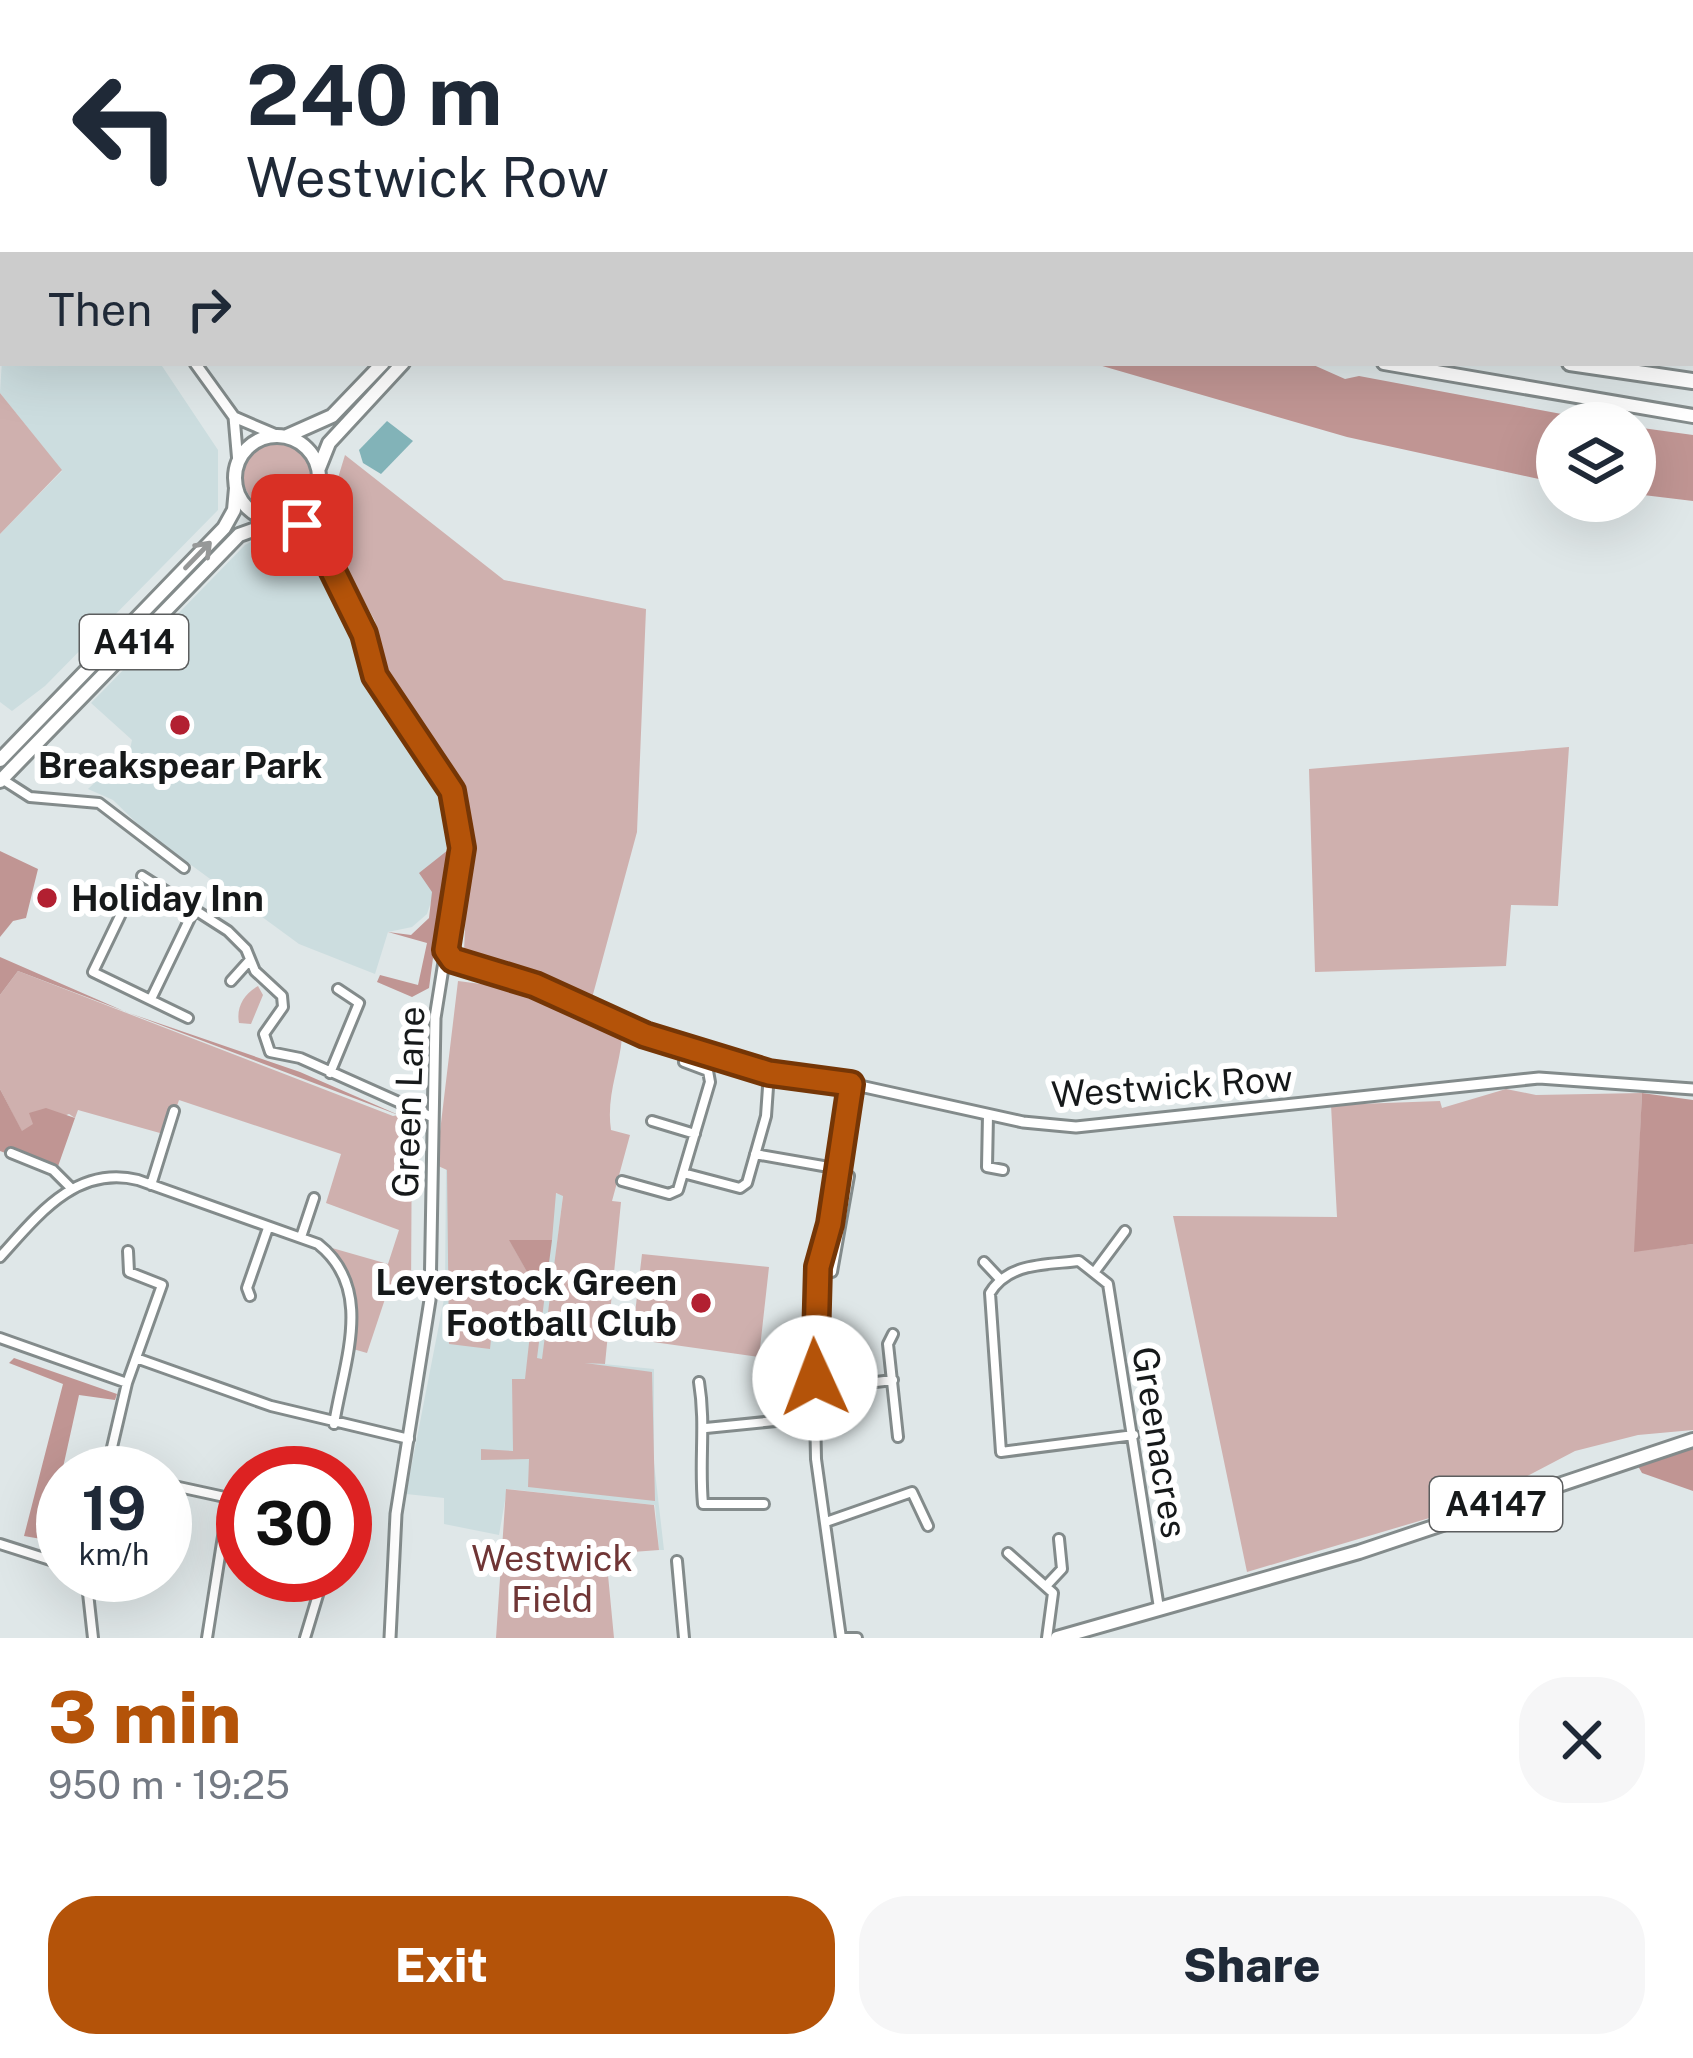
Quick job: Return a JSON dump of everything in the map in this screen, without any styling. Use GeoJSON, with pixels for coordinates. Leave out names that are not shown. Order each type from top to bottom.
{"type":"FeatureCollection","features":[{"type":"Feature","properties":{"kind":"highway"},"geometry":{"type":"LineString","coordinates":[[1590,366],[1693,381]]}},
{"type":"Feature","properties":{"kind":"main road"},"geometry":{"type":"LineString","coordinates":[[380,366],[332,416],[253,443],[238,463],[236,488],[247,508],[282,520],[311,504],[328,445],[400,366]]}},
{"type":"Feature","properties":{"kind":"main road"},"geometry":{"type":"LineString","coordinates":[[1401,366],[1693,416]]}},
{"type":"Feature","properties":{"kind":"main road"},"geometry":{"type":"LineString","coordinates":[[281,436],[310,450],[319,468]]}},
{"type":"Feature","properties":{"kind":"main road","name":"A414"},"geometry":{"type":"LineString","coordinates":[[0,760],[224,527],[234,511],[236,488]]}},
{"type":"Feature","properties":{"kind":"main road","name":"A414"},"geometry":{"type":"LineString","coordinates":[[1,780],[238,535],[282,520]]}},
{"type":"Feature","properties":{"kind":"main road","name":"A4147"},"geometry":{"type":"LineString","coordinates":[[1057,1638],[1359,1552],[1693,1440]]}},
{"type":"Feature","properties":{"kind":"street"},"geometry":{"type":"LineString","coordinates":[[197,366],[234,417],[238,463]]}},
{"type":"Feature","properties":{"kind":"street"},"geometry":{"type":"LineString","coordinates":[[234,417],[281,436]]}},
{"type":"Feature","properties":{"kind":"street"},"geometry":{"type":"LineString","coordinates":[[282,520],[314,533],[318,490]]}},
{"type":"Feature","properties":{"kind":"street","name":"Green Lane"},"geometry":{"type":"LineString","coordinates":[[314,533],[364,634],[375,676],[452,791],[462,848],[440,981],[432,1117],[430,1300],[396,1514],[390,1638]]}},
{"type":"Feature","properties":{"kind":"street"},"geometry":{"type":"LineString","coordinates":[[1,780],[30,797],[99,803],[184,868]]}},
{"type":"Feature","properties":{"kind":"street"},"geometry":{"type":"LineString","coordinates":[[142,876],[228,931],[246,949],[249,962],[282,996],[283,1006],[265,1034],[269,1052],[300,1058],[432,1117]]}},
{"type":"Feature","properties":{"kind":"street"},"geometry":{"type":"LineString","coordinates":[[151,999],[193,912]]}},
{"type":"Feature","properties":{"kind":"street"},"geometry":{"type":"LineString","coordinates":[[120,916],[93,971],[188,1018]]}},
{"type":"Feature","properties":{"kind":"street"},"geometry":{"type":"LineString","coordinates":[[440,981],[462,967],[446,950]]}},
{"type":"Feature","properties":{"kind":"street"},"geometry":{"type":"LineString","coordinates":[[231,982],[249,962]]}},
{"type":"Feature","properties":{"kind":"street","name":"Westwick Row"},"geometry":{"type":"LineString","coordinates":[[462,967],[535,985],[645,1035],[769,1073],[1076,1127],[1540,1078],[1693,1089]]}},
{"type":"Feature","properties":{"kind":"street"},"geometry":{"type":"LineString","coordinates":[[330,1073],[359,1003],[338,989]]}},
{"type":"Feature","properties":{"kind":"street"},"geometry":{"type":"LineString","coordinates":[[622,1181],[669,1194],[678,1190],[710,1082],[708,1071],[684,1062]]}},
{"type":"Feature","properties":{"kind":"street"},"geometry":{"type":"LineString","coordinates":[[683,1173],[740,1188],[747,1184],[766,1116],[769,1073]]}},
{"type":"Feature","properties":{"kind":"street"},"geometry":{"type":"LineString","coordinates":[[851,1084],[839,1170],[849,1176],[835,1226],[832,1272],[818,1267],[815,1418],[841,1638],[857,1638]]}},
{"type":"Feature","properties":{"kind":"street"},"geometry":{"type":"LineString","coordinates":[[151,1185],[174,1111]]}},
{"type":"Feature","properties":{"kind":"street"},"geometry":{"type":"LineString","coordinates":[[988,1115],[987,1167],[1003,1170]]}},
{"type":"Feature","properties":{"kind":"street"},"geometry":{"type":"LineString","coordinates":[[652,1120],[695,1134]]}},
{"type":"Feature","properties":{"kind":"street"},"geometry":{"type":"LineString","coordinates":[[11,1153],[53,1170],[71,1188]]}},
{"type":"Feature","properties":{"kind":"street"},"geometry":{"type":"LineString","coordinates":[[755,1154],[824,1166]]}},
{"type":"Feature","properties":{"kind":"street"},"geometry":{"type":"LineString","coordinates":[[0,1257],[71,1188],[107,1176],[151,1185],[301,1237],[336,1258],[352,1288],[334,1424]]}},
{"type":"Feature","properties":{"kind":"street"},"geometry":{"type":"LineString","coordinates":[[301,1237],[314,1198]]}},
{"type":"Feature","properties":{"kind":"street"},"geometry":{"type":"LineString","coordinates":[[250,1296],[247,1288],[268,1228]]}},
{"type":"Feature","properties":{"kind":"street"},"geometry":{"type":"LineString","coordinates":[[1125,1231],[1096,1270],[1079,1261],[1013,1270],[990,1293],[1001,1452],[1134,1435]]}},
{"type":"Feature","properties":{"kind":"street"},"geometry":{"type":"LineString","coordinates":[[114,1446],[127,1384],[161,1285],[129,1272],[128,1251]]}},
{"type":"Feature","properties":{"kind":"street"},"geometry":{"type":"LineString","coordinates":[[984,1262],[1000,1278]]}},
{"type":"Feature","properties":{"kind":"street","name":"Greenacres"},"geometry":{"type":"LineString","coordinates":[[1096,1270],[1108,1284],[1159,1609]]}},
{"type":"Feature","properties":{"kind":"street"},"geometry":{"type":"LineString","coordinates":[[893,1334],[888,1343],[898,1437]]}},
{"type":"Feature","properties":{"kind":"street"},"geometry":{"type":"LineString","coordinates":[[0,1349],[1,1338],[127,1384]]}},
{"type":"Feature","properties":{"kind":"street"},"geometry":{"type":"LineString","coordinates":[[136,1358],[334,1424],[410,1439]]}},
{"type":"Feature","properties":{"kind":"street"},"geometry":{"type":"LineString","coordinates":[[815,1389],[893,1380]]}},
{"type":"Feature","properties":{"kind":"street"},"geometry":{"type":"LineString","coordinates":[[699,1382],[706,1428],[698,1445],[704,1504],[764,1504]]}},
{"type":"Feature","properties":{"kind":"street"},"geometry":{"type":"LineString","coordinates":[[706,1428],[815,1418]]}},
{"type":"Feature","properties":{"kind":"street"},"geometry":{"type":"LineString","coordinates":[[826,1522],[912,1492],[928,1526]]}},
{"type":"Feature","properties":{"kind":"street"},"geometry":{"type":"LineString","coordinates":[[1047,1585],[1062,1569],[1059,1539]]}},
{"type":"Feature","properties":{"kind":"street"},"geometry":{"type":"LineString","coordinates":[[0,1544],[36,1555]]}},
{"type":"Feature","properties":{"kind":"street"},"geometry":{"type":"LineString","coordinates":[[1008,1553],[1047,1585],[1054,1609],[1048,1638]]}},
{"type":"Feature","properties":{"kind":"street"},"geometry":{"type":"LineString","coordinates":[[677,1561],[683,1638]]}},
{"type":"Feature","properties":{"kind":"street"},"geometry":{"type":"LineString","coordinates":[[207,1638],[216,1583]]}},
{"type":"Feature","properties":{"kind":"street"},"geometry":{"type":"LineString","coordinates":[[89,1602],[93,1638]]}},
{"type":"Feature","properties":{"kind":"street"},"geometry":{"type":"LineString","coordinates":[[305,1638],[316,1602]]}},
{"type":"Feature","properties":{"kind":"shaded area"},"geometry":{"type":"Polygon","coordinates":[[[2,366],[162,366],[218,450],[218,510],[45,686],[12,711],[0,702],[0,534],[62,471],[0,393],[2,366]]]}},
{"type":"Feature","properties":{"kind":"shaded area"},"geometry":{"type":"Polygon","coordinates":[[[1102,366],[1316,366],[1345,379],[1359,376],[1536,409],[1536,478],[1347,437],[1102,366]]]}},
{"type":"Feature","properties":{"kind":"shaded area"},"geometry":{"type":"Polygon","coordinates":[[[1656,430],[1693,435],[1693,501],[1656,497],[1656,430]]]}},
{"type":"Feature","properties":{"kind":"shaded area"},"geometry":{"type":"Polygon","coordinates":[[[262,536],[282,536],[301,548],[345,617],[360,648],[363,675],[425,763],[443,801],[449,827],[444,863],[427,914],[412,927],[388,932],[375,974],[299,944],[146,832],[113,800],[88,789],[130,749],[132,740],[91,703],[245,545],[262,536]]]}},
{"type":"Feature","properties":{"kind":"shaded area"},"geometry":{"type":"Polygon","coordinates":[[[369,672],[433,758],[451,796],[454,816],[446,901],[441,898],[429,988],[412,997],[377,982],[380,975],[418,985],[427,943],[388,932],[411,935],[429,918],[432,892],[419,873],[448,850],[449,824],[444,800],[388,717],[369,672]]]}},
{"type":"Feature","properties":{"kind":"shaded area"},"geometry":{"type":"Polygon","coordinates":[[[0,851],[38,869],[26,918],[13,921],[0,937],[0,851]]]}},
{"type":"Feature","properties":{"kind":"shaded area"},"geometry":{"type":"Polygon","coordinates":[[[0,957],[124,1011],[18,971],[0,995],[0,957]]]}},
{"type":"Feature","properties":{"kind":"shaded area"},"geometry":{"type":"Polygon","coordinates":[[[129,1013],[300,1072],[401,1116],[129,1013]]]}},
{"type":"Feature","properties":{"kind":"shaded area"},"geometry":{"type":"Polygon","coordinates":[[[0,1089],[22,1131],[33,1124],[29,1113],[46,1108],[75,1118],[56,1172],[0,1151],[0,1089]]]}},
{"type":"Feature","properties":{"kind":"shaded area"},"geometry":{"type":"Polygon","coordinates":[[[1642,1093],[1693,1100],[1693,1244],[1634,1252],[1642,1093]]]}},
{"type":"Feature","properties":{"kind":"shaded area"},"geometry":{"type":"Polygon","coordinates":[[[446,1169],[563,1195],[543,1358],[654,1369],[654,1463],[664,1550],[659,1550],[655,1505],[507,1489],[499,1535],[444,1524],[444,1498],[406,1494],[445,1294],[446,1169]]]}},
{"type":"Feature","properties":{"kind":"shaded area"},"geometry":{"type":"Polygon","coordinates":[[[509,1240],[552,1240],[544,1302],[509,1240]]]}},
{"type":"Feature","properties":{"kind":"shaded area"},"geometry":{"type":"Polygon","coordinates":[[[14,1358],[117,1394],[115,1400],[79,1395],[68,1446],[47,1446],[63,1384],[9,1363],[14,1358]]]}},
{"type":"Feature","properties":{"kind":"shaded area"},"geometry":{"type":"Polygon","coordinates":[[[1693,1447],[1693,1491],[1642,1473],[1638,1466],[1693,1447]]]}},
{"type":"Feature","properties":{"kind":"shaded area"},"geometry":{"type":"Polygon","coordinates":[[[36,1489],[36,1538],[24,1536],[36,1489]]]}},
{"type":"Feature","properties":{"kind":"green space"},"geometry":{"type":"Polygon","coordinates":[[[0,393],[62,470],[0,534],[0,393]]]}},
{"type":"Feature","properties":{"kind":"green space"},"geometry":{"type":"Polygon","coordinates":[[[277,442],[301,452],[311,476],[301,500],[277,510],[253,500],[243,476],[253,452],[277,442]]]}},
{"type":"Feature","properties":{"kind":"green space"},"geometry":{"type":"Polygon","coordinates":[[[345,455],[504,580],[646,609],[637,832],[592,998],[464,951],[470,814],[461,779],[394,693],[379,655],[375,621],[323,527],[345,455]]]}},
{"type":"Feature","properties":{"kind":"green space"},"geometry":{"type":"Polygon","coordinates":[[[221,537],[225,540],[18,755],[15,752],[221,537]]]}},
{"type":"Feature","properties":{"kind":"green space"},"geometry":{"type":"Polygon","coordinates":[[[1569,747],[1558,906],[1511,905],[1506,966],[1315,972],[1309,769],[1569,747]]]}},
{"type":"Feature","properties":{"kind":"green space"},"geometry":{"type":"Polygon","coordinates":[[[18,971],[393,1116],[412,1113],[411,1297],[388,1290],[367,1353],[346,1347],[349,1290],[339,1266],[318,1244],[388,1264],[399,1230],[326,1203],[341,1154],[179,1100],[167,1135],[78,1110],[75,1118],[69,1114],[22,1132],[0,1089],[0,995],[18,971]]]}},
{"type":"Feature","properties":{"kind":"green space"},"geometry":{"type":"Polygon","coordinates":[[[458,981],[512,988],[622,1038],[610,1118],[611,1130],[630,1135],[612,1201],[621,1202],[605,1364],[585,1363],[652,1372],[655,1501],[528,1487],[529,1459],[481,1460],[481,1449],[513,1451],[512,1379],[525,1379],[530,1334],[492,1330],[490,1349],[449,1344],[447,1170],[436,1165],[458,981]],[[556,1193],[552,1240],[510,1241],[544,1302],[537,1358],[542,1359],[563,1196],[556,1193]]]}},
{"type":"Feature","properties":{"kind":"green space"},"geometry":{"type":"Polygon","coordinates":[[[258,986],[263,995],[251,1024],[239,1023],[242,1002],[258,986]]]}},
{"type":"Feature","properties":{"kind":"green space"},"geometry":{"type":"Polygon","coordinates":[[[1506,1089],[1536,1095],[1642,1093],[1635,1251],[1693,1244],[1693,1430],[1638,1435],[1575,1451],[1470,1506],[1247,1572],[1173,1216],[1337,1217],[1331,1105],[1440,1101],[1442,1108],[1506,1089]]]}},
{"type":"Feature","properties":{"kind":"green space","name":"Leverstock Green Football Club"},"geometry":{"type":"Polygon","coordinates":[[[642,1254],[769,1267],[759,1357],[632,1339],[642,1254]]]}},
{"type":"Feature","properties":{"kind":"green space","name":"Westwick Field"},"geometry":{"type":"Polygon","coordinates":[[[506,1489],[654,1505],[659,1550],[606,1554],[614,1638],[496,1638],[506,1489]]]}},
{"type":"Feature","properties":{"kind":"water"},"geometry":{"type":"Polygon","coordinates":[[[387,421],[413,441],[381,474],[363,463],[359,450],[387,421]]]}},
{"type":"Feature","properties":{"kind":"place","name":"Breakspear Park"},"geometry":{"type":"Point","coordinates":[180,725]}},
{"type":"Feature","properties":{"kind":"place","name":"Holiday Inn"},"geometry":{"type":"Point","coordinates":[47,898]}},
{"type":"Feature","properties":{"kind":"place","name":"Leverstock Green Football Club"},"geometry":{"type":"Point","coordinates":[701,1303]}},
{"type":"Feature","properties":{"kind":"route"},"geometry":{"type":"LineString","coordinates":[[302,525],[314,533],[364,634],[375,676],[452,791],[462,848],[446,950],[453,960],[462,967],[535,985],[645,1035],[769,1073],[851,1084],[830,1224],[818,1267],[813,1315],[815,1378]]}}]}
